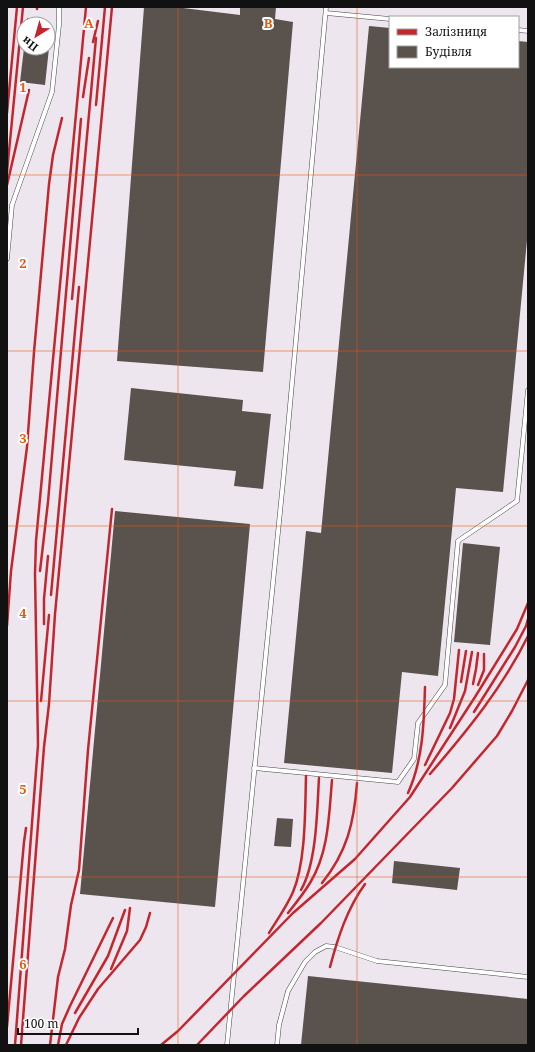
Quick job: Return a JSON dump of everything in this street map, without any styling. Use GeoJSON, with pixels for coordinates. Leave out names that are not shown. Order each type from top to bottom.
{"type":"FeatureCollection","features":[{"type":"Feature","properties":{"kind":"lane"},"geometry":{"type":"LineString","coordinates":[[7,259],[12,205],[52,92],[59,25],[59,7]]}},
{"type":"Feature","properties":{"kind":"lane"},"geometry":{"type":"LineString","coordinates":[[227,1045],[284,472],[326,7]]}},
{"type":"Feature","properties":{"kind":"lane"},"geometry":{"type":"LineString","coordinates":[[326,13],[389,19]]}},
{"type":"Feature","properties":{"kind":"lane"},"geometry":{"type":"LineString","coordinates":[[254,768],[398,782],[414,759],[418,722],[445,685],[458,541],[517,501],[528,390]]}},
{"type":"Feature","properties":{"kind":"lane"},"geometry":{"type":"LineString","coordinates":[[277,1045],[279,1025],[288,991],[305,962],[315,952],[326,946],[335,947],[376,961],[528,977]]}},
{"type":"Feature","properties":{"kind":"shaded area"},"geometry":{"type":"Polygon","coordinates":[[[7,7],[528,7],[528,1045],[7,1045],[7,7]]]}},
{"type":"Feature","properties":{"kind":"building"},"geometry":{"type":"Polygon","coordinates":[[[144,7],[175,7],[240,15],[240,7],[276,7],[275,19],[293,22],[263,372],[117,361],[144,7]]]}},
{"type":"Feature","properties":{"kind":"building"},"geometry":{"type":"Polygon","coordinates":[[[369,26],[389,28],[389,68],[519,68],[519,41],[528,42],[528,230],[503,492],[456,488],[438,676],[402,672],[392,773],[284,763],[306,531],[321,533],[369,26]]]}},
{"type":"Feature","properties":{"kind":"building"},"geometry":{"type":"Polygon","coordinates":[[[23,56],[48,56],[45,85],[20,82],[23,56]]]}},
{"type":"Feature","properties":{"kind":"building"},"geometry":{"type":"Polygon","coordinates":[[[131,388],[243,400],[242,411],[271,414],[263,489],[234,486],[236,471],[124,460],[131,388]]]}},
{"type":"Feature","properties":{"kind":"building"},"geometry":{"type":"Polygon","coordinates":[[[115,511],[250,524],[215,907],[80,894],[115,511]]]}},
{"type":"Feature","properties":{"kind":"building"},"geometry":{"type":"Polygon","coordinates":[[[463,543],[500,547],[490,645],[454,642],[463,543]]]}},
{"type":"Feature","properties":{"kind":"building"},"geometry":{"type":"Polygon","coordinates":[[[277,818],[293,819],[291,847],[274,846],[277,818]]]}},
{"type":"Feature","properties":{"kind":"building"},"geometry":{"type":"Polygon","coordinates":[[[394,861],[460,868],[457,890],[392,883],[394,861]]]}},
{"type":"Feature","properties":{"kind":"building"},"geometry":{"type":"Polygon","coordinates":[[[308,976],[528,999],[528,1045],[301,1045],[308,976]]]}},
{"type":"Feature","properties":{"kind":"railway"},"geometry":{"type":"LineString","coordinates":[[7,113],[17,7]]}},
{"type":"Feature","properties":{"kind":"railway"},"geometry":{"type":"LineString","coordinates":[[7,172],[23,7]]}},
{"type":"Feature","properties":{"kind":"railway"},"geometry":{"type":"LineString","coordinates":[[15,1045],[38,745],[35,574],[36,541],[86,7]]}},
{"type":"Feature","properties":{"kind":"railway"},"geometry":{"type":"LineString","coordinates":[[96,105],[105,7]]}},
{"type":"Feature","properties":{"kind":"railway"},"geometry":{"type":"LineString","coordinates":[[21,1045],[55,614],[112,7]]}},
{"type":"Feature","properties":{"kind":"railway"},"geometry":{"type":"LineString","coordinates":[[93,42],[98,21]]}},
{"type":"Feature","properties":{"kind":"railway"},"geometry":{"type":"LineString","coordinates":[[72,299],[96,38]]}},
{"type":"Feature","properties":{"kind":"railway"},"geometry":{"type":"LineString","coordinates":[[83,97],[89,58]]}},
{"type":"Feature","properties":{"kind":"railway"},"geometry":{"type":"LineString","coordinates":[[7,185],[29,90]]}},
{"type":"Feature","properties":{"kind":"railway"},"geometry":{"type":"LineString","coordinates":[[7,626],[11,571],[27,447],[49,184],[53,155],[62,118]]}},
{"type":"Feature","properties":{"kind":"railway"},"geometry":{"type":"LineString","coordinates":[[40,571],[48,502],[81,119]]}},
{"type":"Feature","properties":{"kind":"railway"},"geometry":{"type":"LineString","coordinates":[[51,595],[79,287]]}},
{"type":"Feature","properties":{"kind":"railway"},"geometry":{"type":"LineString","coordinates":[[50,1045],[58,977],[65,949],[71,905],[79,870],[88,750],[112,509]]}},
{"type":"Feature","properties":{"kind":"railway"},"geometry":{"type":"LineString","coordinates":[[44,624],[44,599],[48,556]]}},
{"type":"Feature","properties":{"kind":"railway"},"geometry":{"type":"LineString","coordinates":[[161,1045],[178,1031],[293,913],[355,859],[410,797],[517,629],[528,603]]}},
{"type":"Feature","properties":{"kind":"railway"},"geometry":{"type":"LineString","coordinates":[[41,701],[49,615]]}},
{"type":"Feature","properties":{"kind":"railway"},"geometry":{"type":"LineString","coordinates":[[474,712],[515,647],[528,619]]}},
{"type":"Feature","properties":{"kind":"railway"},"geometry":{"type":"LineString","coordinates":[[430,774],[484,708],[496,691],[528,636]]}},
{"type":"Feature","properties":{"kind":"railway"},"geometry":{"type":"LineString","coordinates":[[425,765],[450,713],[454,699],[459,650]]}},
{"type":"Feature","properties":{"kind":"railway"},"geometry":{"type":"LineString","coordinates":[[461,682],[466,651]]}},
{"type":"Feature","properties":{"kind":"railway"},"geometry":{"type":"LineString","coordinates":[[450,728],[465,691],[472,652]]}},
{"type":"Feature","properties":{"kind":"railway"},"geometry":{"type":"LineString","coordinates":[[473,684],[478,653]]}},
{"type":"Feature","properties":{"kind":"railway"},"geometry":{"type":"LineString","coordinates":[[478,685],[484,670],[484,654]]}},
{"type":"Feature","properties":{"kind":"railway"},"geometry":{"type":"LineString","coordinates":[[197,1045],[244,996],[321,923],[452,788],[497,736],[528,680]]}},
{"type":"Feature","properties":{"kind":"railway"},"geometry":{"type":"LineString","coordinates":[[408,793],[417,768],[420,754],[425,687]]}},
{"type":"Feature","properties":{"kind":"railway"},"geometry":{"type":"LineString","coordinates":[[269,933],[288,902],[297,880],[303,851],[306,776]]}},
{"type":"Feature","properties":{"kind":"railway"},"geometry":{"type":"LineString","coordinates":[[301,890],[306,878],[313,851],[317,820],[319,778]]}},
{"type":"Feature","properties":{"kind":"railway"},"geometry":{"type":"LineString","coordinates":[[288,913],[310,883],[321,859],[325,846],[329,819],[332,780]]}},
{"type":"Feature","properties":{"kind":"railway"},"geometry":{"type":"LineString","coordinates":[[322,883],[338,860],[348,836],[354,811],[357,783]]}},
{"type":"Feature","properties":{"kind":"railway"},"geometry":{"type":"LineString","coordinates":[[7,1027],[26,828]]}},
{"type":"Feature","properties":{"kind":"railway"},"geometry":{"type":"LineString","coordinates":[[330,967],[336,945],[348,913],[365,884]]}},
{"type":"Feature","properties":{"kind":"railway"},"geometry":{"type":"LineString","coordinates":[[111,969],[127,931],[130,908]]}},
{"type":"Feature","properties":{"kind":"railway"},"geometry":{"type":"LineString","coordinates":[[75,1013],[108,956],[125,910]]}},
{"type":"Feature","properties":{"kind":"railway"},"geometry":{"type":"LineString","coordinates":[[66,1045],[79,1018],[98,989],[140,940],[150,913]]}},
{"type":"Feature","properties":{"kind":"railway"},"geometry":{"type":"LineString","coordinates":[[58,1045],[62,1024],[113,918]]}}]}
